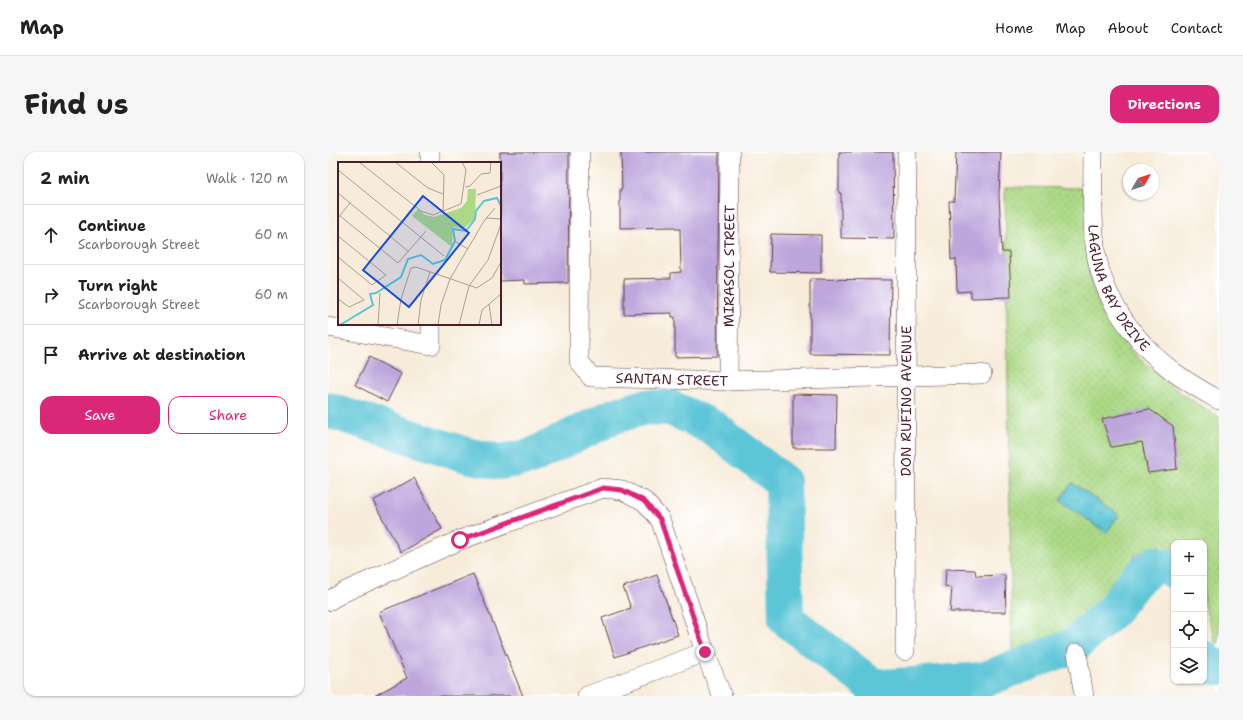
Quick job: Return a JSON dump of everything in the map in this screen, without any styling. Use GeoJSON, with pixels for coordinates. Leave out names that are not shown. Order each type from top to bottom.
{"type":"FeatureCollection","features":[{"type":"Feature","properties":{"kind":"street","name":"SANTAN STREET"},"geometry":{"type":"LineString","coordinates":[[580,152],[579,361],[591,377],[728,381],[982,374]]}},
{"type":"Feature","properties":{"kind":"street","name":"MIRASOL STREET"},"geometry":{"type":"LineString","coordinates":[[728,381],[730,152]]}},
{"type":"Feature","properties":{"kind":"street","name":"DON RUFINO AVENUE"},"geometry":{"type":"LineString","coordinates":[[905,651],[907,152]]}},
{"type":"Feature","properties":{"kind":"street","name":"LAGUNA BAY DRIVE"},"geometry":{"type":"LineString","coordinates":[[1093,152],[1096,254],[1106,289],[1119,313],[1134,334],[1151,352],[1175,373],[1214,392]]}},
{"type":"Feature","properties":{"kind":"street"},"geometry":{"type":"LineString","coordinates":[[328,327],[431,345],[431,325]]}},
{"type":"Feature","properties":{"kind":"street"},"geometry":{"type":"LineString","coordinates":[[328,601],[350,589],[460,540],[603,488],[622,490],[644,501],[660,519],[705,652],[722,696]]}},
{"type":"Feature","properties":{"kind":"street"},"geometry":{"type":"LineString","coordinates":[[587,696],[705,652]]}},
{"type":"Feature","properties":{"kind":"street"},"geometry":{"type":"LineString","coordinates":[[1077,653],[1084,696]]}},
{"type":"Feature","properties":{"kind":"green space"},"geometry":{"type":"Polygon","coordinates":[[[1005,187],[1087,188],[1089,274],[1101,311],[1134,354],[1182,394],[1219,417],[1219,643],[1215,642],[1207,615],[1207,540],[1171,540],[1171,552],[1164,545],[1136,554],[1107,607],[1055,637],[1012,658],[1005,187]]]}},
{"type":"Feature","properties":{"kind":"water"},"geometry":{"type":"Polygon","coordinates":[[[1072,483],[1119,515],[1106,533],[1060,500],[1072,483]]]}},
{"type":"Feature","properties":{"kind":"building"},"geometry":{"type":"Polygon","coordinates":[[[500,152],[569,152],[568,283],[525,284],[525,280],[501,281],[500,152]]]}},
{"type":"Feature","properties":{"kind":"building"},"geometry":{"type":"Polygon","coordinates":[[[621,152],[719,152],[717,356],[675,357],[675,317],[672,317],[672,313],[624,314],[624,279],[671,278],[671,273],[681,272],[680,229],[675,229],[675,227],[620,228],[620,189],[622,189],[621,152]]]}},
{"type":"Feature","properties":{"kind":"building"},"geometry":{"type":"Polygon","coordinates":[[[839,152],[893,152],[894,239],[841,238],[839,152]]]}},
{"type":"Feature","properties":{"kind":"building"},"geometry":{"type":"Polygon","coordinates":[[[956,152],[1001,152],[999,195],[1002,252],[1009,252],[1011,297],[971,298],[971,291],[957,292],[956,259],[951,260],[949,201],[954,201],[956,152]]]}},
{"type":"Feature","properties":{"kind":"building"},"geometry":{"type":"Polygon","coordinates":[[[771,234],[821,235],[821,273],[770,272],[771,234]]]}},
{"type":"Feature","properties":{"kind":"building"},"geometry":{"type":"Polygon","coordinates":[[[810,279],[891,280],[890,355],[810,354],[810,279]]]}},
{"type":"Feature","properties":{"kind":"building"},"geometry":{"type":"Polygon","coordinates":[[[369,357],[401,374],[387,402],[355,385],[369,357]]]}},
{"type":"Feature","properties":{"kind":"building"},"geometry":{"type":"Polygon","coordinates":[[[793,394],[837,395],[836,448],[793,448],[793,394]]]}},
{"type":"Feature","properties":{"kind":"building"},"geometry":{"type":"Polygon","coordinates":[[[1149,409],[1173,426],[1177,469],[1148,473],[1142,442],[1111,447],[1102,419],[1149,409]]]}},
{"type":"Feature","properties":{"kind":"building"},"geometry":{"type":"Polygon","coordinates":[[[414,478],[442,529],[401,552],[373,501],[414,478]]]}},
{"type":"Feature","properties":{"kind":"building"},"geometry":{"type":"Polygon","coordinates":[[[946,569],[975,570],[976,576],[1005,575],[1006,612],[950,612],[952,588],[945,586],[946,569]]]}},
{"type":"Feature","properties":{"kind":"building"},"geometry":{"type":"Polygon","coordinates":[[[473,574],[523,696],[374,696],[407,678],[379,612],[473,574]]]}},
{"type":"Feature","properties":{"kind":"building"},"geometry":{"type":"Polygon","coordinates":[[[657,575],[678,635],[615,657],[602,618],[631,608],[623,587],[657,575]]]}},
{"type":"Feature","properties":{"kind":"waterway"},"geometry":{"type":"LineString","coordinates":[[328,410],[467,455],[499,462],[530,457],[614,416],[645,407],[671,408],[712,427],[783,482],[786,619],[870,684],[883,687],[983,680],[1073,646],[1112,611],[1134,582],[1155,564],[1171,568]]}},
{"type":"Feature","properties":{"kind":"waterway"},"geometry":{"type":"LineString","coordinates":[[1207,662],[1211,667],[1219,667]]}},
{"type":"Feature","properties":{"kind":"route"},"geometry":{"type":"LineString","coordinates":[[460,540],[603,488],[622,490],[644,501],[660,519],[705,652]]}}]}
